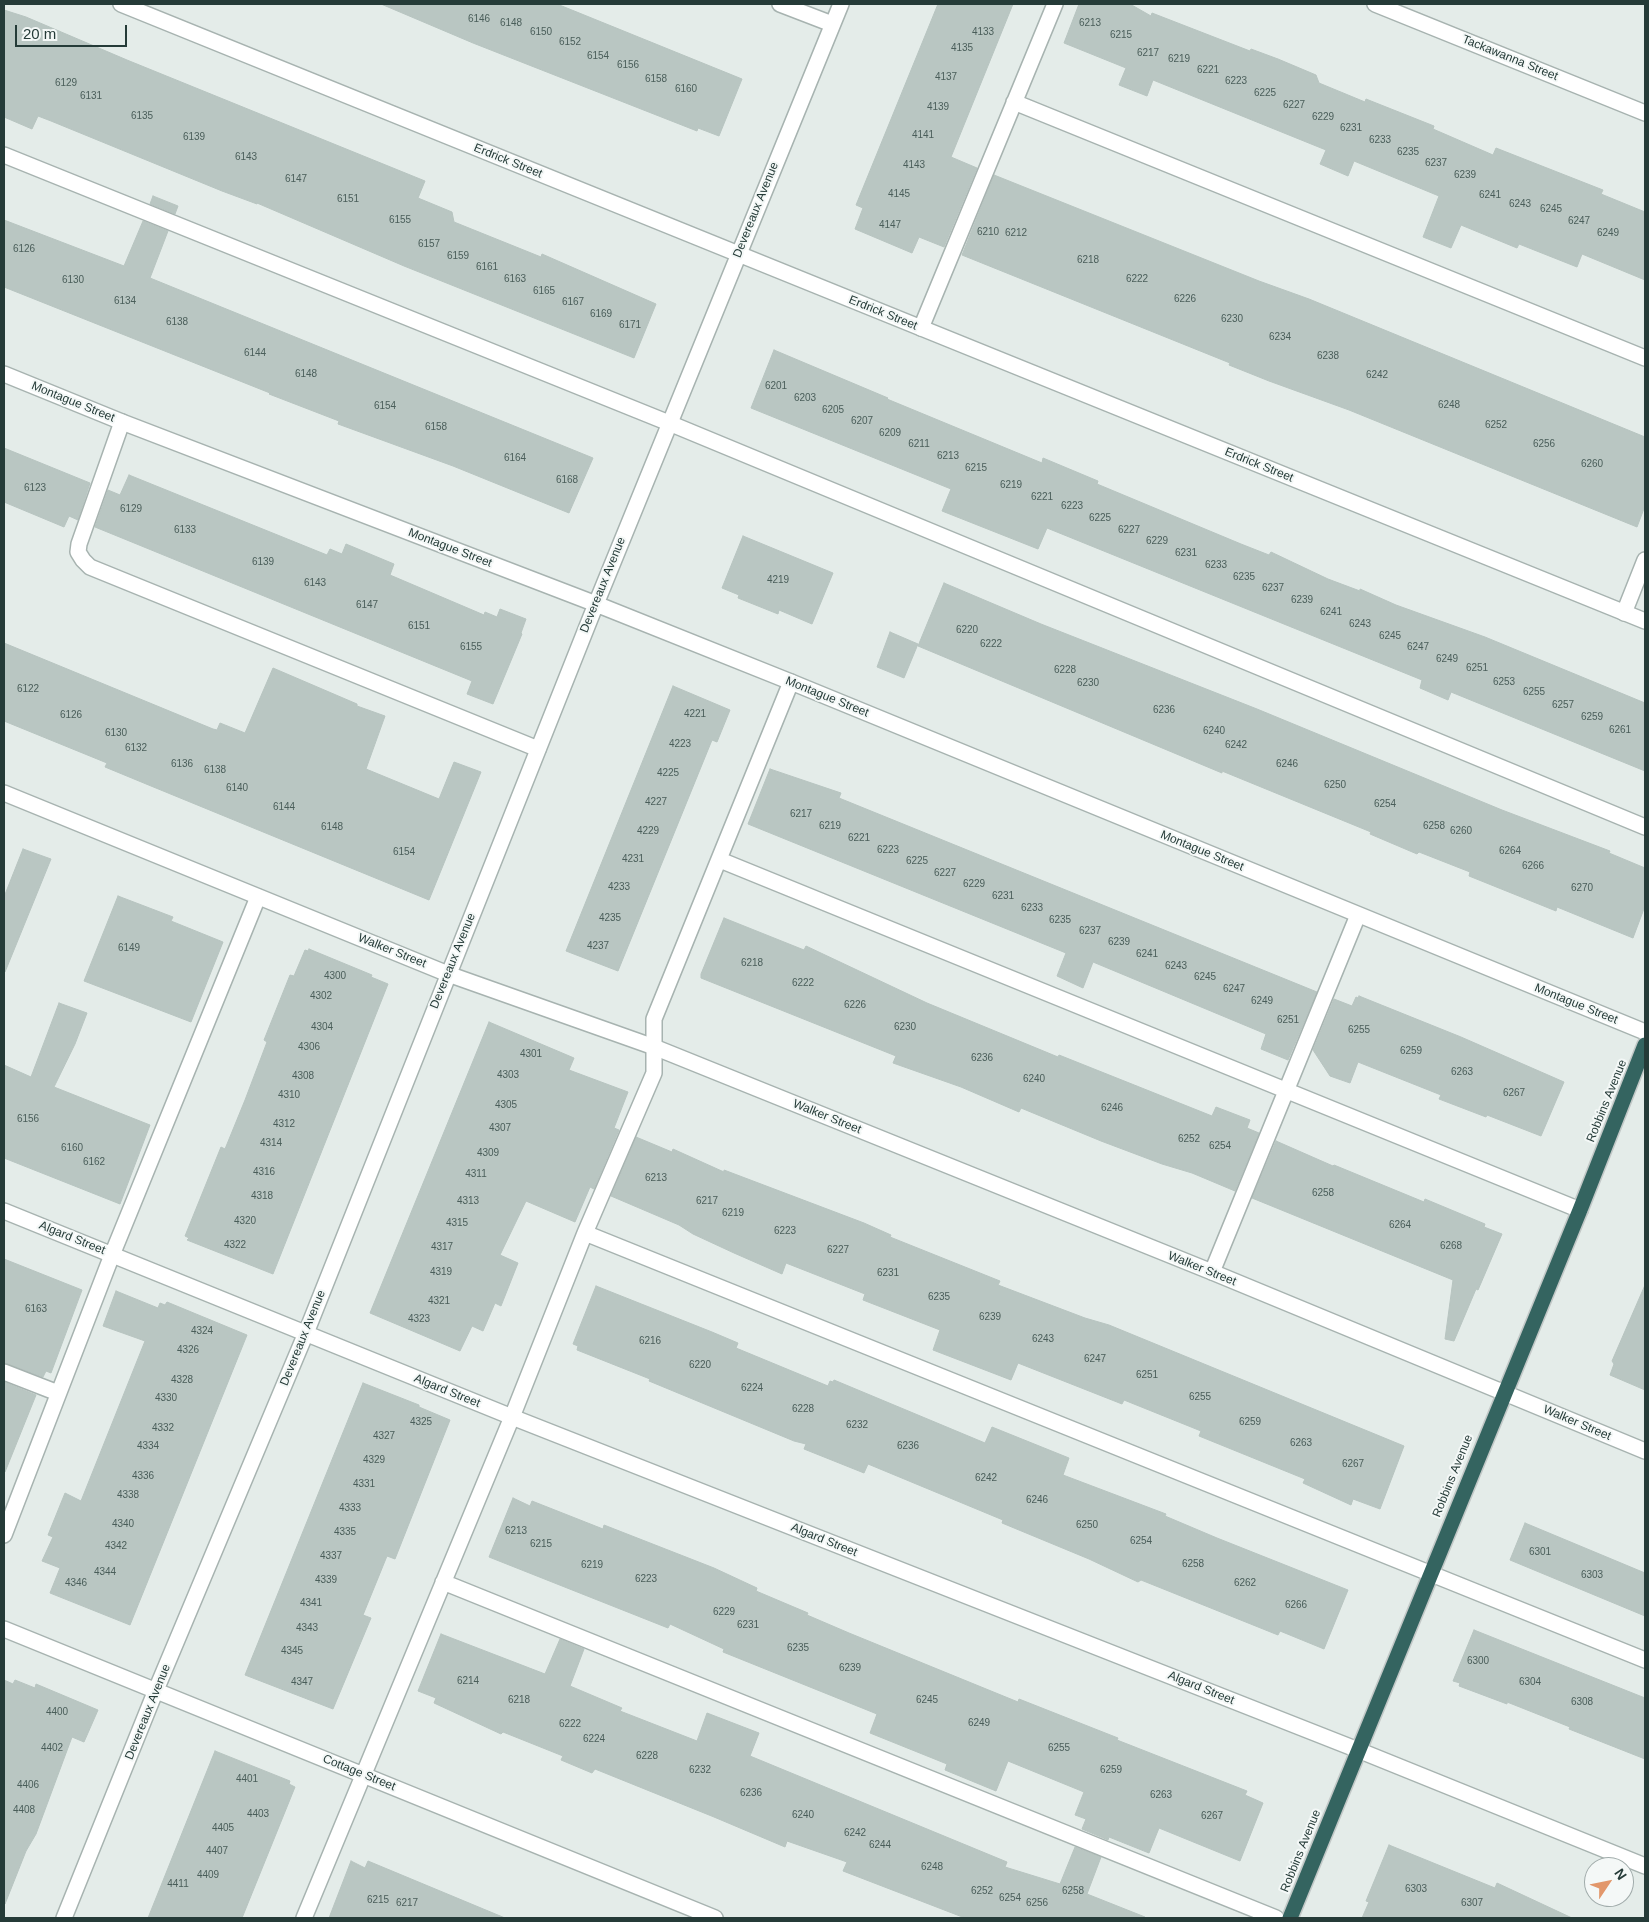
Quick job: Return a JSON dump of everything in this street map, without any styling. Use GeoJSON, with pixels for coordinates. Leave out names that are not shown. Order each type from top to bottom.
{"type":"FeatureCollection","features":[{"type":"Feature","properties":{"kind":"highway","name":"Robbins Avenue"},"geometry":{"type":"LineString","coordinates":[[1290,1918],[1580,1210],[1645,1045]]}},
{"type":"Feature","properties":{"kind":"street","name":"Erdrick Street"},"geometry":{"type":"LineString","coordinates":[[121,4],[1645,621]]}},
{"type":"Feature","properties":{"kind":"street"},"geometry":{"type":"LineString","coordinates":[[780,4],[832,24]]}},
{"type":"Feature","properties":{"kind":"street","name":"Devereaux Avenue"},"geometry":{"type":"LineString","coordinates":[[64,1918],[156,1690],[306,1334],[596,604],[841,4]]}},
{"type":"Feature","properties":{"kind":"street"},"geometry":{"type":"LineString","coordinates":[[920,328],[1055,4]]}},
{"type":"Feature","properties":{"kind":"street","name":"Tackawanna Street"},"geometry":{"type":"LineString","coordinates":[[1375,4],[1645,113]]}},
{"type":"Feature","properties":{"kind":"street"},"geometry":{"type":"LineString","coordinates":[[1014,102],[1645,358]]}},
{"type":"Feature","properties":{"kind":"street"},"geometry":{"type":"LineString","coordinates":[[4,155],[669,423],[1645,827]]}},
{"type":"Feature","properties":{"kind":"street","name":"Montague Street"},"geometry":{"type":"LineString","coordinates":[[4,374],[122,422],[596,604],[791,682],[1645,1032]]}},
{"type":"Feature","properties":{"kind":"street"},"geometry":{"type":"LineString","coordinates":[[122,422],[79,544],[78,552],[90,567],[538,749]]}},
{"type":"Feature","properties":{"kind":"street"},"geometry":{"type":"LineString","coordinates":[[1624,613],[1645,560]]}},
{"type":"Feature","properties":{"kind":"street"},"geometry":{"type":"LineString","coordinates":[[304,1918],[512,1417],[585,1234],[654,1073],[654,1019],[791,682]]}},
{"type":"Feature","properties":{"kind":"street","name":"Walker Street"},"geometry":{"type":"LineString","coordinates":[[4,793],[448,974],[654,1047],[1212,1272],[1645,1452]]}},
{"type":"Feature","properties":{"kind":"street"},"geometry":{"type":"LineString","coordinates":[[720,860],[1287,1089],[1580,1210]]}},
{"type":"Feature","properties":{"kind":"street"},"geometry":{"type":"LineString","coordinates":[[4,1535],[112,1254],[258,897]]}},
{"type":"Feature","properties":{"kind":"street"},"geometry":{"type":"LineString","coordinates":[[1212,1272],[1358,915]]}},
{"type":"Feature","properties":{"kind":"street","name":"Algard Street"},"geometry":{"type":"LineString","coordinates":[[4,1211],[512,1417],[1358,1750],[1645,1866]]}},
{"type":"Feature","properties":{"kind":"street"},"geometry":{"type":"LineString","coordinates":[[585,1234],[1645,1660]]}},
{"type":"Feature","properties":{"kind":"street"},"geometry":{"type":"LineString","coordinates":[[4,1372],[58,1393]]}},
{"type":"Feature","properties":{"kind":"street"},"geometry":{"type":"LineString","coordinates":[[443,1582],[1276,1918]]}},
{"type":"Feature","properties":{"kind":"street","name":"Cottage Street"},"geometry":{"type":"LineString","coordinates":[[4,1628],[715,1918]]}},
{"type":"Feature","properties":{"kind":"building"},"geometry":{"type":"Polygon","coordinates":[[[381,4],[557,4],[742,79],[719,136],[698,128],[697,131],[473,43],[381,4]]]}},
{"type":"Feature","properties":{"kind":"building"},"geometry":{"type":"Polygon","coordinates":[[[938,4],[1013,4],[951,157],[977,168],[944,247],[919,237],[912,253],[855,229],[863,208],[856,205],[938,4]]]}},
{"type":"Feature","properties":{"kind":"building"},"geometry":{"type":"Polygon","coordinates":[[[1079,4],[1130,4],[1151,16],[1152,13],[1250,51],[1251,49],[1278,59],[1316,75],[1319,83],[1365,102],[1366,99],[1434,126],[1433,129],[1493,155],[1496,148],[1603,190],[1601,194],[1645,212],[1645,280],[1582,254],[1577,267],[1519,244],[1517,248],[1461,225],[1451,248],[1423,237],[1439,196],[1354,161],[1348,176],[1320,164],[1326,150],[1153,80],[1147,96],[1119,85],[1126,68],[1064,43],[1079,4]]]}},
{"type":"Feature","properties":{"kind":"building"},"geometry":{"type":"Polygon","coordinates":[[[4,10],[26,17],[425,181],[418,198],[452,212],[454,222],[541,257],[542,254],[656,304],[634,358],[404,266],[257,203],[222,191],[38,116],[32,129],[4,117],[4,10]]]}},
{"type":"Feature","properties":{"kind":"building"},"geometry":{"type":"Polygon","coordinates":[[[994,175],[1259,281],[1309,299],[1645,437],[1645,506],[1637,527],[1349,410],[1229,365],[1230,363],[962,255],[994,175]]]}},
{"type":"Feature","properties":{"kind":"building"},"geometry":{"type":"Polygon","coordinates":[[[153,196],[178,206],[175,214],[150,204],[153,196]]]}},
{"type":"Feature","properties":{"kind":"building"},"geometry":{"type":"Polygon","coordinates":[[[4,220],[124,266],[143,221],[168,231],[150,278],[593,458],[569,513],[453,466],[338,424],[339,421],[4,287],[4,220]]]}},
{"type":"Feature","properties":{"kind":"building"},"geometry":{"type":"Polygon","coordinates":[[[774,350],[1042,463],[1043,458],[1098,481],[1097,484],[1241,544],[1269,555],[1271,552],[1328,579],[1360,591],[1360,589],[1396,605],[1485,637],[1645,703],[1645,771],[1451,692],[1448,700],[1420,688],[1422,680],[1047,528],[1038,549],[942,511],[951,489],[751,408],[774,350]]]}},
{"type":"Feature","properties":{"kind":"building"},"geometry":{"type":"Polygon","coordinates":[[[4,448],[90,483],[78,520],[69,516],[64,527],[4,502],[4,448]]]}},
{"type":"Feature","properties":{"kind":"building"},"geometry":{"type":"Polygon","coordinates":[[[129,475],[327,555],[330,549],[342,554],[346,544],[394,564],[390,575],[484,615],[485,612],[497,617],[500,609],[526,619],[522,634],[493,704],[467,694],[472,681],[95,527],[108,490],[120,495],[129,475]]]}},
{"type":"Feature","properties":{"kind":"building"},"geometry":{"type":"Polygon","coordinates":[[[743,536],[833,573],[812,624],[779,610],[778,614],[738,598],[739,595],[722,588],[743,536]]]}},
{"type":"Feature","properties":{"kind":"building"},"geometry":{"type":"Polygon","coordinates":[[[944,583],[1502,810],[1610,851],[1609,853],[1645,868],[1645,906],[1633,938],[1557,907],[1556,911],[1469,876],[1470,872],[1419,852],[1417,854],[1370,834],[1371,832],[1222,771],[1222,773],[918,646],[944,583]]]}},
{"type":"Feature","properties":{"kind":"building"},"geometry":{"type":"Polygon","coordinates":[[[890,632],[918,644],[904,678],[877,667],[890,632]]]}},
{"type":"Feature","properties":{"kind":"building"},"geometry":{"type":"Polygon","coordinates":[[[4,643],[213,729],[217,730],[220,723],[245,733],[273,668],[357,704],[357,706],[385,716],[366,769],[439,799],[454,762],[481,772],[429,900],[105,767],[107,763],[4,721],[4,643]]]}},
{"type":"Feature","properties":{"kind":"building"},"geometry":{"type":"Polygon","coordinates":[[[673,686],[730,710],[717,742],[712,740],[618,971],[566,951],[673,686]]]}},
{"type":"Feature","properties":{"kind":"building"},"geometry":{"type":"Polygon","coordinates":[[[770,769],[841,793],[839,798],[1317,992],[1288,1060],[1261,1049],[1266,1034],[1093,962],[1083,988],[1057,976],[1066,953],[748,824],[770,769]]]}},
{"type":"Feature","properties":{"kind":"building"},"geometry":{"type":"Polygon","coordinates":[[[23,849],[51,859],[4,972],[4,897],[23,849]]]}},
{"type":"Feature","properties":{"kind":"building"},"geometry":{"type":"Polygon","coordinates":[[[118,896],[173,917],[171,921],[223,942],[191,1022],[84,981],[118,896]]]}},
{"type":"Feature","properties":{"kind":"building"},"geometry":{"type":"Polygon","coordinates":[[[724,918],[804,950],[806,946],[927,1003],[1058,1057],[1059,1055],[1212,1116],[1216,1107],[1250,1120],[1247,1128],[1259,1133],[1235,1191],[1192,1173],[1101,1141],[1021,1108],[1019,1112],[961,1087],[893,1063],[896,1056],[701,978],[724,918]]]}},
{"type":"Feature","properties":{"kind":"building"},"geometry":{"type":"Polygon","coordinates":[[[309,949],[372,975],[371,977],[388,984],[273,1274],[187,1240],[189,1238],[185,1236],[221,1147],[225,1149],[245,1100],[267,1042],[264,1040],[290,975],[294,976],[305,950],[308,951],[309,949]]]}},
{"type":"Feature","properties":{"kind":"building"},"geometry":{"type":"Polygon","coordinates":[[[1359,996],[1461,1037],[1564,1082],[1541,1136],[1439,1099],[1441,1095],[1358,1062],[1350,1083],[1330,1076],[1313,1050],[1334,999],[1352,1006],[1356,997],[1358,998],[1359,996]]]}},
{"type":"Feature","properties":{"kind":"building"},"geometry":{"type":"Polygon","coordinates":[[[59,1003],[87,1013],[75,1044],[54,1087],[150,1125],[120,1204],[4,1158],[4,1065],[31,1077],[59,1003]]]}},
{"type":"Feature","properties":{"kind":"building"},"geometry":{"type":"Polygon","coordinates":[[[489,1022],[574,1058],[569,1070],[628,1092],[614,1128],[619,1130],[594,1189],[590,1187],[575,1222],[526,1201],[500,1255],[518,1263],[501,1306],[495,1303],[483,1331],[472,1326],[460,1351],[370,1313],[489,1022]]]}},
{"type":"Feature","properties":{"kind":"building"},"geometry":{"type":"Polygon","coordinates":[[[636,1137],[672,1152],[673,1149],[724,1172],[724,1170],[864,1223],[891,1235],[890,1237],[1000,1281],[998,1285],[1085,1318],[1109,1325],[1404,1446],[1380,1509],[1353,1499],[1351,1505],[1303,1483],[1305,1479],[1199,1436],[1201,1431],[1124,1400],[1122,1404],[1018,1363],[1011,1380],[933,1350],[940,1330],[863,1300],[865,1294],[786,1263],[782,1274],[693,1234],[679,1225],[611,1196],[636,1137]]]}},
{"type":"Feature","properties":{"kind":"building"},"geometry":{"type":"Polygon","coordinates":[[[1276,1141],[1424,1202],[1425,1199],[1485,1224],[1484,1227],[1502,1234],[1454,1341],[1445,1339],[1453,1280],[1252,1198],[1276,1141]]]}},
{"type":"Feature","properties":{"kind":"building"},"geometry":{"type":"Polygon","coordinates":[[[4,1259],[82,1290],[51,1373],[46,1371],[43,1377],[4,1363],[4,1259]]]}},
{"type":"Feature","properties":{"kind":"building"},"geometry":{"type":"Polygon","coordinates":[[[1645,1285],[1645,1390],[1610,1375],[1614,1364],[1612,1361],[1645,1285]]]}},
{"type":"Feature","properties":{"kind":"building"},"geometry":{"type":"Polygon","coordinates":[[[596,1286],[738,1343],[736,1348],[828,1386],[830,1381],[833,1382],[834,1380],[985,1443],[992,1427],[1069,1458],[1063,1475],[1166,1514],[1165,1516],[1217,1538],[1348,1590],[1324,1649],[1280,1631],[1278,1635],[1141,1580],[1138,1582],[1089,1559],[1002,1523],[1003,1520],[868,1464],[864,1473],[804,1449],[806,1444],[794,1441],[577,1350],[578,1346],[573,1344],[596,1286]]]}},
{"type":"Feature","properties":{"kind":"building"},"geometry":{"type":"Polygon","coordinates":[[[116,1291],[158,1308],[160,1303],[165,1305],[167,1302],[247,1335],[130,1625],[50,1593],[60,1568],[42,1561],[53,1537],[48,1535],[65,1493],[81,1501],[145,1341],[103,1326],[116,1291]]]}},
{"type":"Feature","properties":{"kind":"building"},"geometry":{"type":"Polygon","coordinates":[[[4,1382],[36,1395],[5,1472],[4,1472],[4,1382]]]}},
{"type":"Feature","properties":{"kind":"building"},"geometry":{"type":"Polygon","coordinates":[[[363,1383],[419,1405],[419,1407],[450,1420],[395,1559],[387,1556],[363,1615],[371,1618],[333,1709],[245,1675],[363,1383]]]}},
{"type":"Feature","properties":{"kind":"building"},"geometry":{"type":"Polygon","coordinates":[[[513,1498],[530,1506],[532,1501],[603,1529],[604,1525],[714,1568],[757,1588],[756,1591],[849,1633],[1018,1702],[1019,1699],[1247,1791],[1245,1795],[1263,1803],[1240,1861],[1159,1828],[1149,1853],[1109,1837],[1108,1840],[1082,1829],[1086,1819],[1075,1815],[1084,1792],[1008,1761],[996,1791],[945,1770],[947,1764],[870,1733],[877,1714],[723,1652],[724,1649],[670,1624],[668,1628],[489,1557],[513,1498]]]}},
{"type":"Feature","properties":{"kind":"building"},"geometry":{"type":"Polygon","coordinates":[[[1525,1523],[1645,1573],[1645,1616],[1510,1560],[1525,1523]]]}},
{"type":"Feature","properties":{"kind":"building"},"geometry":{"type":"Polygon","coordinates":[[[1474,1630],[1645,1698],[1645,1759],[1507,1702],[1507,1704],[1459,1686],[1460,1683],[1453,1681],[1474,1630]]]}},
{"type":"Feature","properties":{"kind":"building"},"geometry":{"type":"Polygon","coordinates":[[[441,1634],[545,1674],[560,1639],[584,1649],[570,1686],[622,1708],[620,1711],[697,1741],[707,1713],[759,1733],[750,1756],[1007,1862],[1005,1867],[1060,1884],[1075,1847],[1101,1857],[1087,1894],[1145,1918],[965,1918],[843,1871],[847,1862],[787,1841],[785,1847],[595,1769],[592,1773],[561,1760],[563,1756],[503,1732],[501,1734],[434,1703],[436,1698],[418,1691],[441,1634]]]}},
{"type":"Feature","properties":{"kind":"building"},"geometry":{"type":"Polygon","coordinates":[[[4,1680],[13,1684],[15,1680],[35,1688],[36,1684],[98,1710],[84,1742],[72,1737],[36,1834],[26,1851],[5,1904],[4,1680]]]}},
{"type":"Feature","properties":{"kind":"building"},"geometry":{"type":"Polygon","coordinates":[[[215,1751],[290,1781],[289,1784],[295,1787],[242,1918],[148,1918],[215,1751]]]}},
{"type":"Feature","properties":{"kind":"building"},"geometry":{"type":"Polygon","coordinates":[[[1389,1845],[1495,1888],[1497,1883],[1572,1918],[1362,1918],[1369,1902],[1366,1901],[1389,1845]]]}},
{"type":"Feature","properties":{"kind":"building"},"geometry":{"type":"Polygon","coordinates":[[[351,1861],[365,1868],[368,1861],[505,1918],[329,1918],[351,1861]]]}}]}
